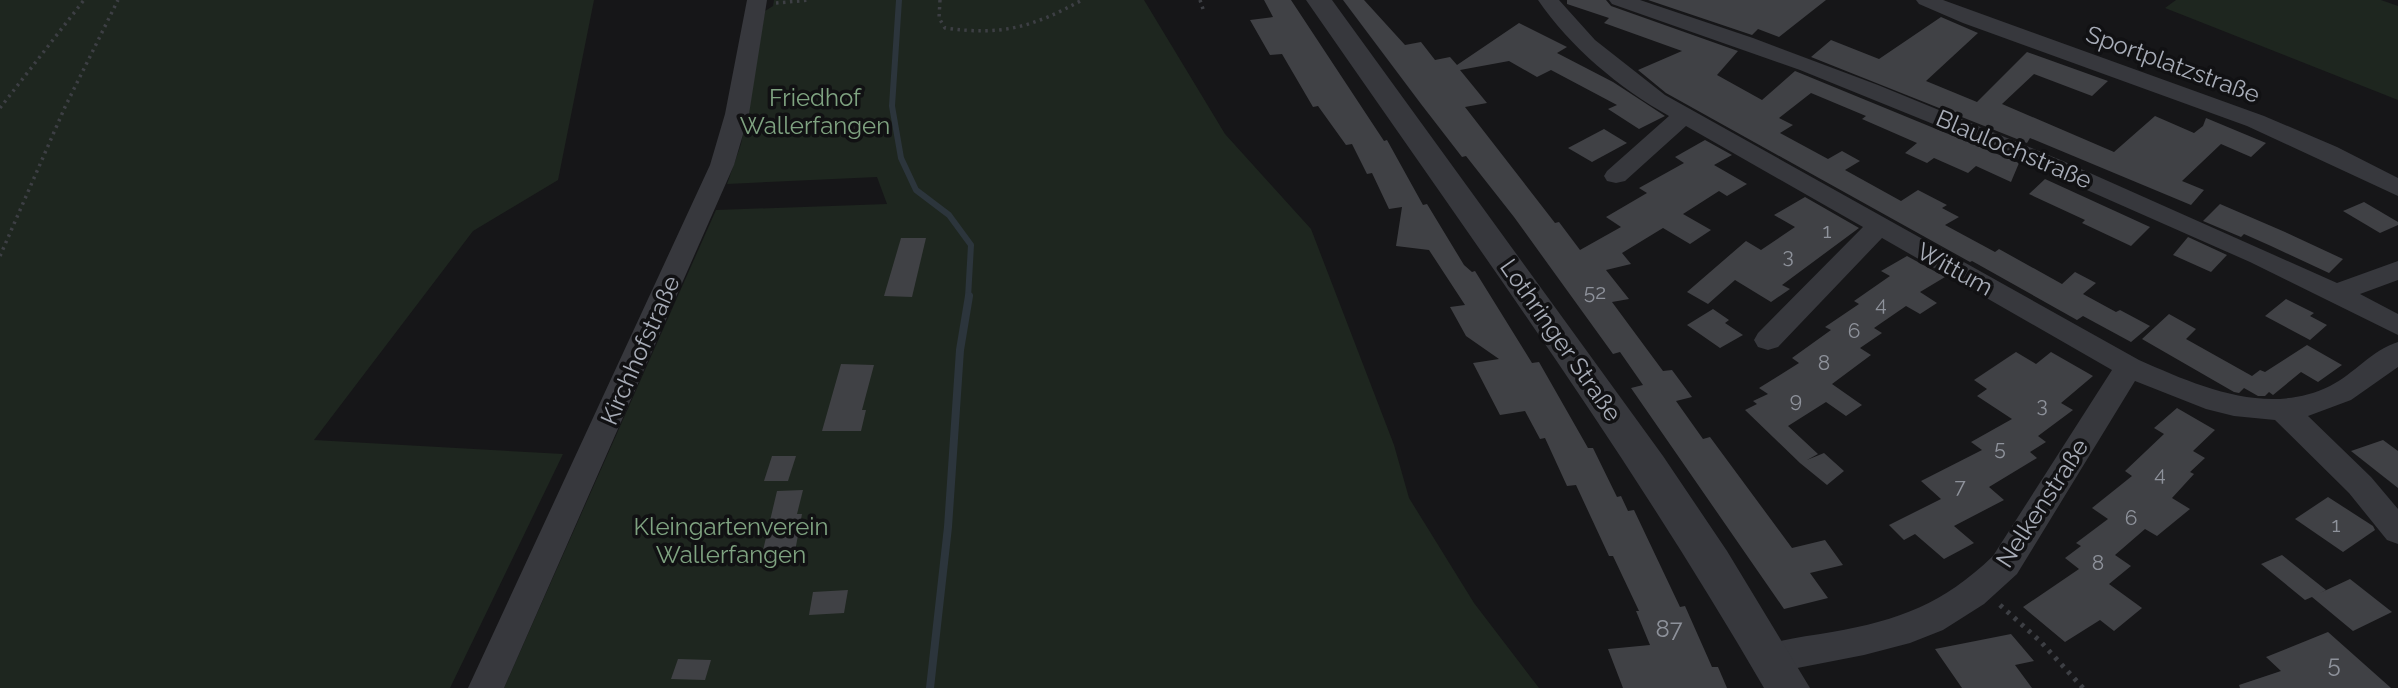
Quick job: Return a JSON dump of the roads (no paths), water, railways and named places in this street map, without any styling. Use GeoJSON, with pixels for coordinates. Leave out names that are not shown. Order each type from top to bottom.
{"type":"FeatureCollection","features":[{"type":"Feature","properties":{"kind":"street","name":"Lothringer Straße"},"geometry":{"type":"LineString","coordinates":[[1320,0],[1649,466],[1780,673]]}},
{"type":"Feature","properties":{"kind":"street","name":"Wittum"},"geometry":{"type":"LineString","coordinates":[[1548,0],[1609,65],[1683,116],[2129,367],[2212,400],[2239,407],[2282,409],[2324,401],[2342,393],[2398,352]]}},
{"type":"Feature","properties":{"kind":"street","name":"Blaulochstraße"},"geometry":{"type":"LineString","coordinates":[[1619,0],[1843,77],[2078,177],[2336,293],[2398,326]]}},
{"type":"Feature","properties":{"kind":"street","name":"Sportplatzstraße"},"geometry":{"type":"LineString","coordinates":[[1926,0],[2001,31],[2185,94],[2343,161],[2398,188]]}},
{"type":"Feature","properties":{"kind":"street","name":"Kirchhofstraße"},"geometry":{"type":"LineString","coordinates":[[486,688],[722,165],[737,114],[757,2]]}},
{"type":"Feature","properties":{"kind":"street"},"geometry":{"type":"LineString","coordinates":[[1616,176],[1683,116]]}},
{"type":"Feature","properties":{"kind":"street"},"geometry":{"type":"LineString","coordinates":[[1769,340],[1879,226]]}},
{"type":"Feature","properties":{"kind":"street"},"geometry":{"type":"LineString","coordinates":[[2336,293],[2398,270]]}},
{"type":"Feature","properties":{"kind":"street","name":"Nelkenstraße"},"geometry":{"type":"LineString","coordinates":[[1780,673],[1873,638],[1918,625],[1948,612],[1980,589],[2005,565],[2129,367]]}},
{"type":"Feature","properties":{"kind":"street"},"geometry":{"type":"LineString","coordinates":[[2282,409],[2360,485],[2398,531]]}},
{"type":"Feature","properties":{"kind":"waterway"},"geometry":{"type":"LineString","coordinates":[[899,0],[892,106],[901,158],[916,190],[949,215],[971,245],[968,298]]}},
{"type":"Feature","properties":{"kind":"waterway"},"geometry":{"type":"LineString","coordinates":[[930,688],[948,527],[960,350],[969,296]]}},
{"type":"Feature","properties":{"kind":"park label","name":"Friedhof Wallerfangen"},"geometry":{"type":"Point","coordinates":[815,111]}},
{"type":"Feature","properties":{"kind":"park label","name":"Kleingartenverein Wallerfangen"},"geometry":{"type":"Point","coordinates":[731,540]}}]}
